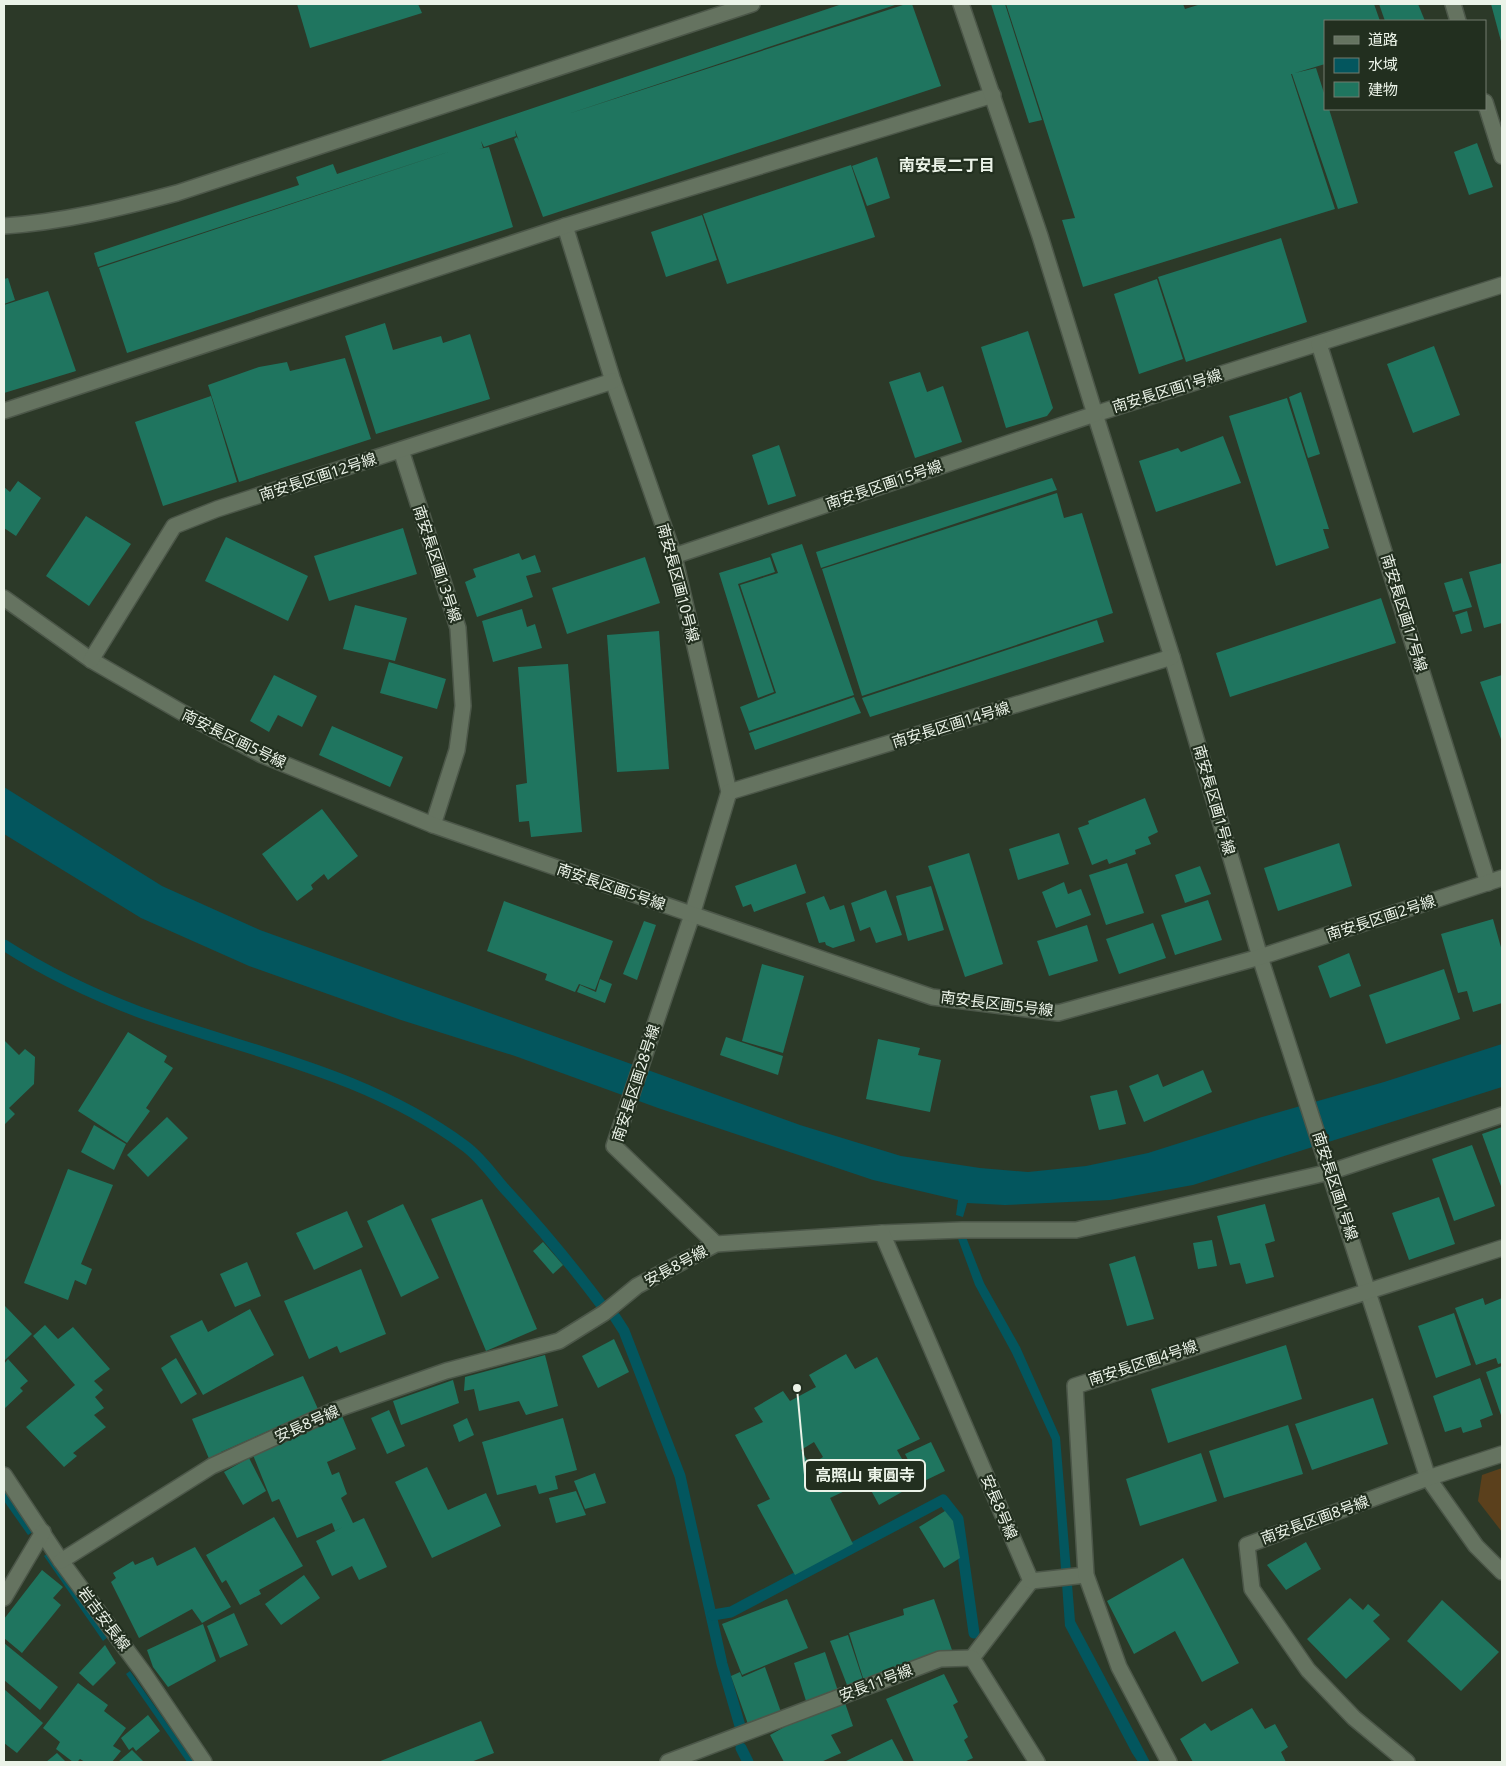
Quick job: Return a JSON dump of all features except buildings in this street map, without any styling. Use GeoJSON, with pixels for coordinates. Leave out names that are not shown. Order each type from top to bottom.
{"type":"FeatureCollection","features":[{"type":"Feature","properties":{"kind":"street"},"geometry":{"type":"LineString","coordinates":[[4,226],[108,211],[177,193],[752,4]]}},
{"type":"Feature","properties":{"kind":"street"},"geometry":{"type":"LineString","coordinates":[[961,4],[1040,236],[1095,414]]}},
{"type":"Feature","properties":{"kind":"street"},"geometry":{"type":"LineString","coordinates":[[1453,4],[1458,20]]}},
{"type":"Feature","properties":{"kind":"street"},"geometry":{"type":"LineString","coordinates":[[4,411],[566,226],[993,95]]}},
{"type":"Feature","properties":{"kind":"street"},"geometry":{"type":"LineString","coordinates":[[1486,105],[1502,156]]}},
{"type":"Feature","properties":{"kind":"street","name":"南安長区画10号線"},"geometry":{"type":"LineString","coordinates":[[566,226],[612,381],[674,556],[729,792],[692,916]]}},
{"type":"Feature","properties":{"kind":"street","name":"南安長区画1号線"},"geometry":{"type":"LineString","coordinates":[[1502,285],[1095,414],[1172,657],[1260,957],[1428,1478],[1476,1546],[1502,1572]]}},
{"type":"Feature","properties":{"kind":"street","name":"南安長区画17号線"},"geometry":{"type":"LineString","coordinates":[[1319,344],[1495,881]]}},
{"type":"Feature","properties":{"kind":"street","name":"南安長区画12号線"},"geometry":{"type":"LineString","coordinates":[[92,660],[174,526],[217,509],[612,381]]}},
{"type":"Feature","properties":{"kind":"street","name":"南安長区画15号線"},"geometry":{"type":"LineString","coordinates":[[674,556],[1095,414]]}},
{"type":"Feature","properties":{"kind":"street","name":"南安長区画13号線"},"geometry":{"type":"LineString","coordinates":[[401,450],[458,628],[463,706],[457,750],[433,825]]}},
{"type":"Feature","properties":{"kind":"street","name":"南安長区画5号線"},"geometry":{"type":"LineString","coordinates":[[4,598],[92,660],[183,714],[262,755],[433,825],[692,916],[932,997],[1058,1013],[1260,957]]}},
{"type":"Feature","properties":{"kind":"street","name":"南安長区画14号線"},"geometry":{"type":"LineString","coordinates":[[729,792],[1172,657]]}},
{"type":"Feature","properties":{"kind":"street","name":"南安長区画2号線"},"geometry":{"type":"LineString","coordinates":[[1260,957],[1495,881]]}},
{"type":"Feature","properties":{"kind":"street","name":"南安長区画28号線"},"geometry":{"type":"LineString","coordinates":[[692,916],[614,1146],[716,1244]]}},
{"type":"Feature","properties":{"kind":"street"},"geometry":{"type":"LineString","coordinates":[[882,1233],[962,1230],[1076,1230],[1330,1172],[1502,1115]]}},
{"type":"Feature","properties":{"kind":"street","name":"安長8号線"},"geometry":{"type":"LineString","coordinates":[[61,1561],[212,1466],[336,1410],[446,1371],[559,1341],[604,1313],[637,1286],[716,1244],[882,1233],[1031,1581]]}},
{"type":"Feature","properties":{"kind":"street","name":"南安長区画4号線"},"geometry":{"type":"LineString","coordinates":[[1169,1762],[1119,1667],[1086,1575],[1075,1386],[1502,1248]]}},
{"type":"Feature","properties":{"kind":"street","name":"南安長区画8号線"},"geometry":{"type":"LineString","coordinates":[[1407,1762],[1354,1718],[1308,1670],[1252,1589],[1247,1545],[1428,1478],[1502,1454]]}},
{"type":"Feature","properties":{"kind":"street","name":"岩吉安長線"},"geometry":{"type":"LineString","coordinates":[[4,1475],[61,1561],[143,1672],[204,1762]]}},
{"type":"Feature","properties":{"kind":"street"},"geometry":{"type":"LineString","coordinates":[[4,1598],[43,1532]]}},
{"type":"Feature","properties":{"kind":"street"},"geometry":{"type":"LineString","coordinates":[[1036,1762],[972,1658],[1031,1581],[1086,1575]]}},
{"type":"Feature","properties":{"kind":"street","name":"安長11号線"},"geometry":{"type":"LineString","coordinates":[[668,1762],[940,1659],[972,1658]]}},
{"type":"Feature","properties":{"kind":"shaded area"},"geometry":{"type":"Polygon","coordinates":[[[1502,1468],[1502,1532],[1478,1501],[1482,1475],[1502,1468]]]}},
{"type":"Feature","properties":{"kind":"water"},"geometry":{"type":"Polygon","coordinates":[[[4,787],[162,886],[260,930],[800,1125],[901,1156],[980,1168],[1028,1172],[1086,1166],[1148,1153],[1262,1117],[1384,1082],[1502,1044],[1502,1087],[1193,1185],[1110,1200],[1005,1205],[967,1203],[963,1217],[956,1215],[958,1200],[873,1180],[658,1108],[515,1056],[401,1020],[249,966],[141,918],[4,834],[4,787]]]}},
{"type":"Feature","properties":{"kind":"water"},"geometry":{"type":"Polygon","coordinates":[[[957,1236],[966,1237],[984,1283],[1020,1347],[1060,1437],[1075,1621],[1150,1762],[1138,1762],[1132,1753],[1065,1626],[1052,1440],[1012,1353],[975,1285],[957,1236]]]}},
{"type":"Feature","properties":{"kind":"water"},"geometry":{"type":"Polygon","coordinates":[[[4,1491],[33,1532],[28,1535],[4,1501],[4,1491]]]}},
{"type":"Feature","properties":{"kind":"water"},"geometry":{"type":"Polygon","coordinates":[[[48,1553],[108,1637],[103,1641],[44,1556],[48,1553]]]}},
{"type":"Feature","properties":{"kind":"water"},"geometry":{"type":"Polygon","coordinates":[[[130,1671],[194,1762],[187,1762],[126,1674],[130,1671]]]}},
{"type":"Feature","properties":{"kind":"waterway"},"geometry":{"type":"LineString","coordinates":[[4,945],[53,973],[121,1005],[308,1067],[389,1100],[428,1121],[465,1146],[481,1160],[555,1246],[603,1307]]}},
{"type":"Feature","properties":{"kind":"waterway"},"geometry":{"type":"LineString","coordinates":[[615,1317],[624,1331],[680,1476],[722,1664],[740,1726]]}},
{"type":"Feature","properties":{"kind":"waterway"},"geometry":{"type":"LineString","coordinates":[[713,1615],[731,1612],[943,1500],[958,1519],[974,1633]]}},
{"type":"Feature","properties":{"kind":"waterway"},"geometry":{"type":"LineString","coordinates":[[741,1748],[748,1762]]}},
{"type":"Feature","properties":{"kind":"place","name":"高照山 東圓寺"},"geometry":{"type":"Point","coordinates":[797,1388]}},
{"type":"Feature","properties":{"kind":"district","name":"南安長二丁目"},"geometry":{"type":"Point","coordinates":[947,165]}}]}
